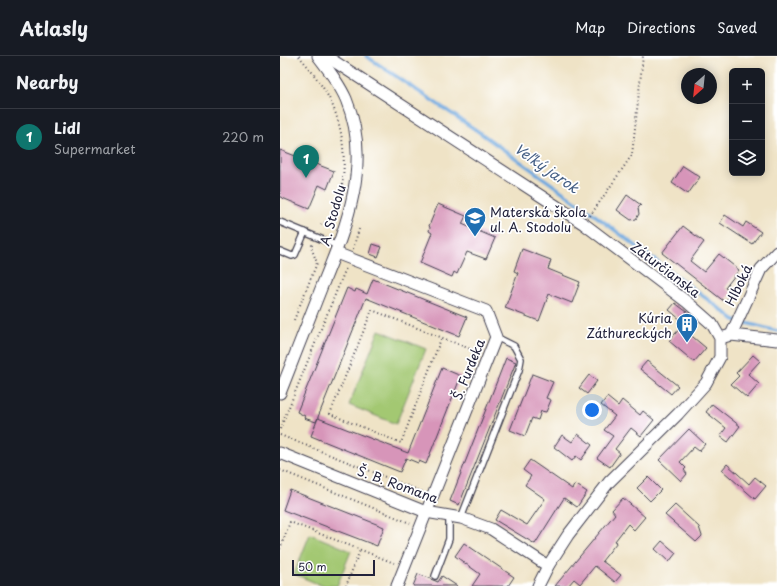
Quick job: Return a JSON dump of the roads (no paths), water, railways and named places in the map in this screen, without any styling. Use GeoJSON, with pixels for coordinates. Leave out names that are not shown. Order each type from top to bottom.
{"type":"FeatureCollection","features":[{"type":"Feature","properties":{"kind":"street","name":"A. Stodolu"},"geometry":{"type":"LineString","coordinates":[[281,386],[337,250],[351,210],[355,190],[357,168],[356,142],[346,99],[318,56]]}},
{"type":"Feature","properties":{"kind":"street","name":"Záturčianska"},"geometry":{"type":"LineString","coordinates":[[326,56],[584,224],[687,302],[712,324],[720,338]]}},
{"type":"Feature","properties":{"kind":"street","name":"Š. Furdeka"},"geometry":{"type":"LineString","coordinates":[[337,250],[349,259],[486,311],[496,337],[397,586]]}},
{"type":"Feature","properties":{"kind":"street","name":"Hlboká"},"geometry":{"type":"LineString","coordinates":[[731,335],[736,321],[761,269],[777,252]]}},
{"type":"Feature","properties":{"kind":"street"},"geometry":{"type":"LineString","coordinates":[[538,586],[548,566],[580,519],[609,482],[678,414],[706,383],[720,357],[720,338],[731,335],[777,340]]}},
{"type":"Feature","properties":{"kind":"street","name":"Š. B. Romana"},"geometry":{"type":"LineString","coordinates":[[280,453],[426,512],[461,518],[490,529],[548,566]]}},
{"type":"Feature","properties":{"kind":"lane"},"geometry":{"type":"LineString","coordinates":[[280,222],[305,232],[337,250]]}},
{"type":"Feature","properties":{"kind":"lane"},"geometry":{"type":"LineString","coordinates":[[280,251],[292,256],[295,255],[305,232]]}},
{"type":"Feature","properties":{"kind":"lane"},"geometry":{"type":"LineString","coordinates":[[461,518],[522,359],[514,346],[496,337]]}},
{"type":"Feature","properties":{"kind":"lane"},"geometry":{"type":"LineString","coordinates":[[435,576],[449,539],[449,516]]}},
{"type":"Feature","properties":{"kind":"waterway","name":"Veľký jarok"},"geometry":{"type":"LineString","coordinates":[[366,56],[479,132],[592,213],[735,320],[777,331]]}},
{"type":"Feature","properties":{"kind":"place","name":"Lidl"},"geometry":{"type":"Point","coordinates":[306,178]}},
{"type":"Feature","properties":{"kind":"place","name":"Materská škola ul. A. Stodolu"},"geometry":{"type":"Point","coordinates":[475,238]}},
{"type":"Feature","properties":{"kind":"place","name":"Kúria Záthureckých"},"geometry":{"type":"Point","coordinates":[687,344]}}]}
